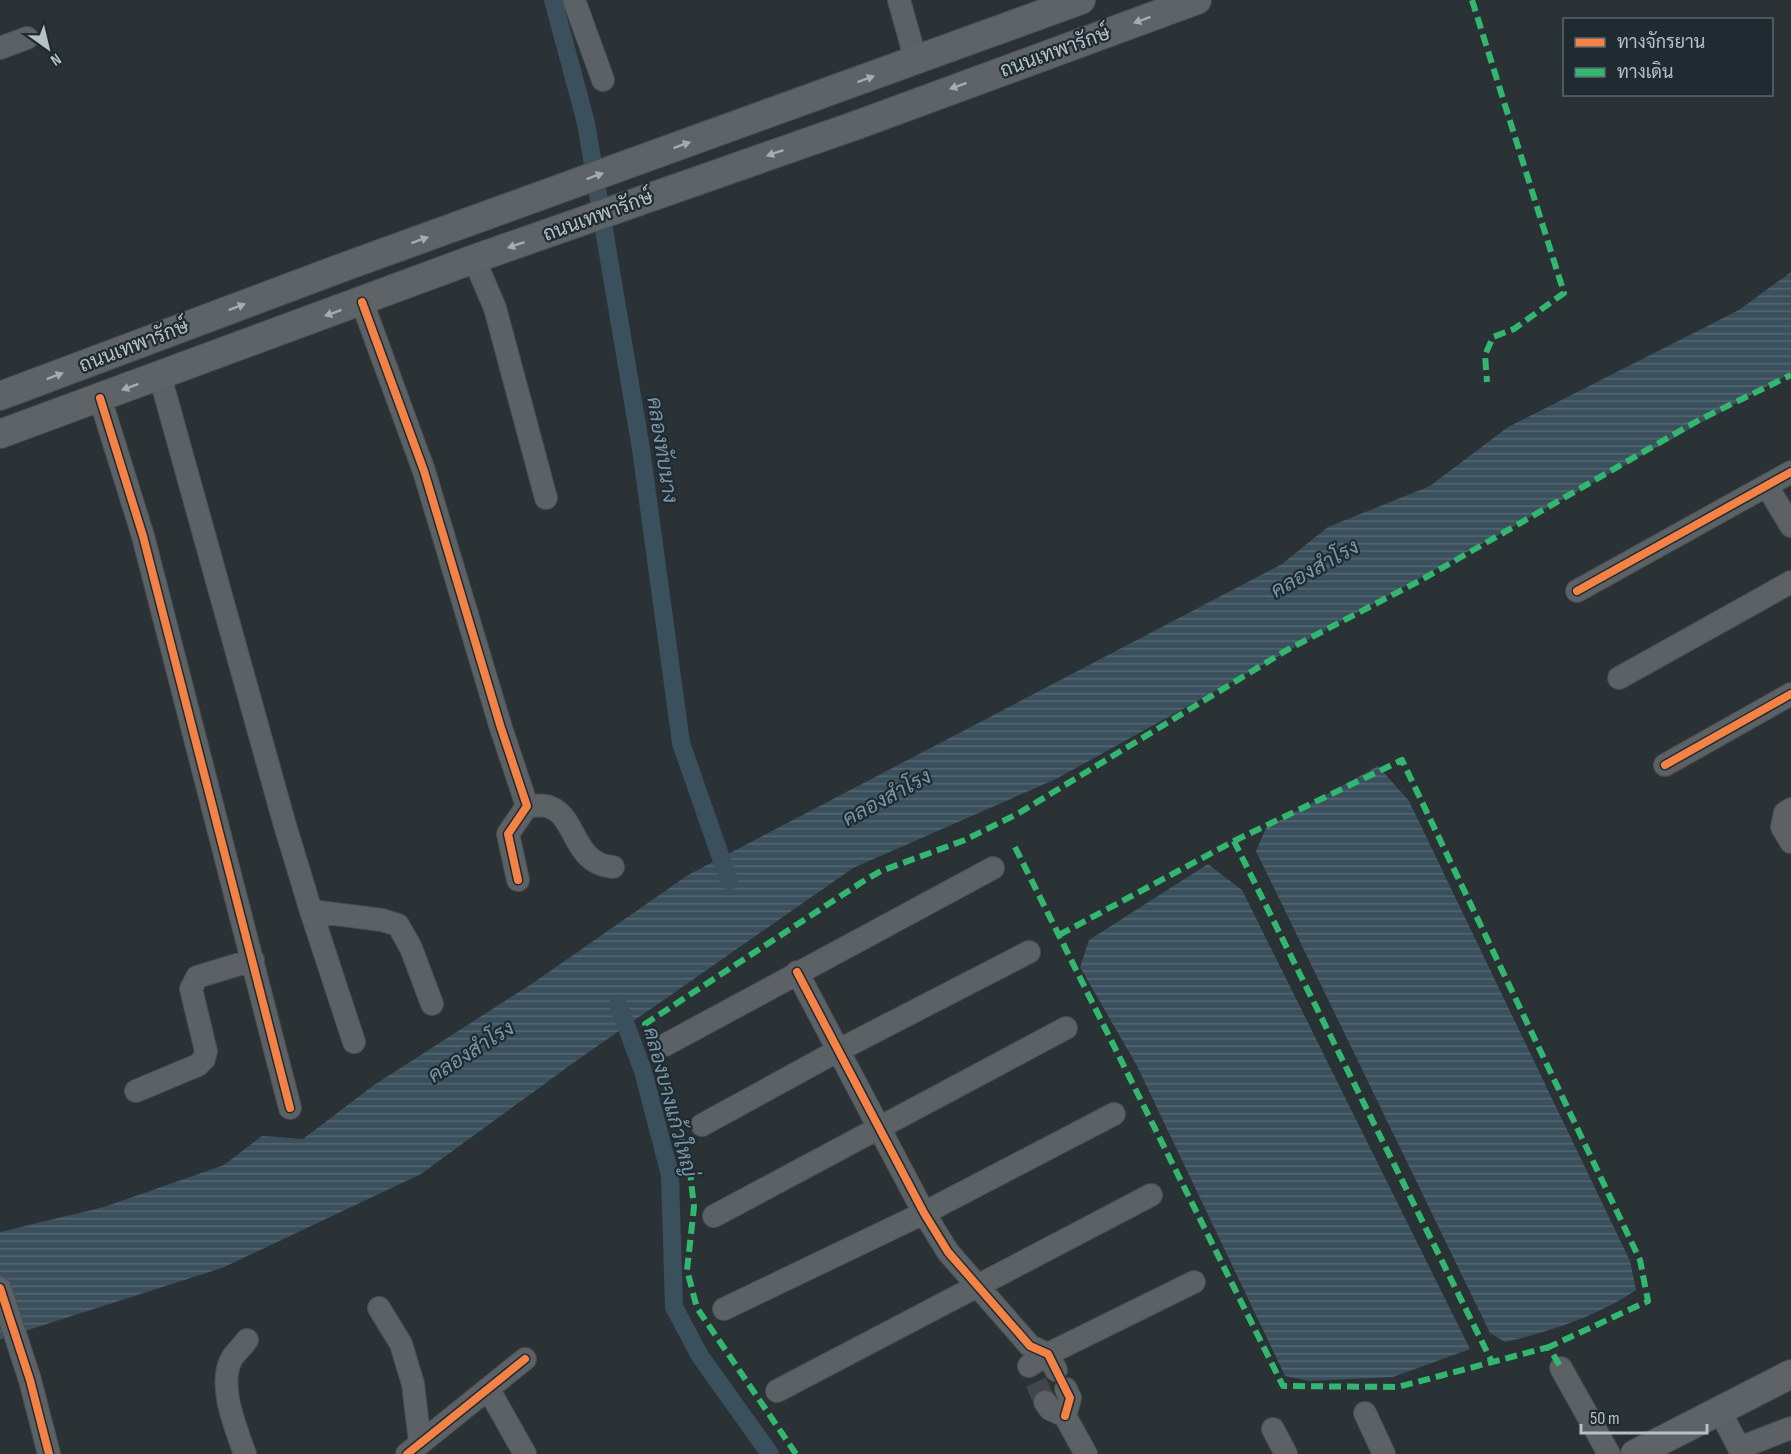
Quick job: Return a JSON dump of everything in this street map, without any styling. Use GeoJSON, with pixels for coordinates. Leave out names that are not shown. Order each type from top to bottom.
{"type":"FeatureCollection","features":[{"type":"Feature","properties":{"kind":"main road","name":"ถนนเทพารักษ์"},"geometry":{"type":"LineString","coordinates":[[0,394],[1081,0]]}},
{"type":"Feature","properties":{"kind":"main road","name":"ถนนเทพารักษ์"},"geometry":{"type":"LineString","coordinates":[[0,434],[474,259],[854,126],[1197,0]]}},
{"type":"Feature","properties":{"kind":"main road"},"geometry":{"type":"LineString","coordinates":[[1635,1454],[1791,1374]]}},
{"type":"Feature","properties":{"kind":"street"},"geometry":{"type":"LineString","coordinates":[[574,0],[603,80]]}},
{"type":"Feature","properties":{"kind":"street"},"geometry":{"type":"LineString","coordinates":[[900,0],[916,61]]}},
{"type":"Feature","properties":{"kind":"street"},"geometry":{"type":"LineString","coordinates":[[0,48],[27,38]]}},
{"type":"Feature","properties":{"kind":"street"},"geometry":{"type":"LineString","coordinates":[[474,259],[495,308],[546,498]]}},
{"type":"Feature","properties":{"kind":"street"},"geometry":{"type":"LineString","coordinates":[[362,302],[424,471],[501,728],[527,806]]}},
{"type":"Feature","properties":{"kind":"street"},"geometry":{"type":"LineString","coordinates":[[160,376],[280,811],[354,1042]]}},
{"type":"Feature","properties":{"kind":"street"},"geometry":{"type":"LineString","coordinates":[[100,398],[143,536],[290,1108]]}},
{"type":"Feature","properties":{"kind":"street"},"geometry":{"type":"LineString","coordinates":[[1577,591],[1791,472]]}},
{"type":"Feature","properties":{"kind":"street"},"geometry":{"type":"LineString","coordinates":[[1767,486],[1791,526]]}},
{"type":"Feature","properties":{"kind":"street"},"geometry":{"type":"LineString","coordinates":[[1619,678],[1791,582]]}},
{"type":"Feature","properties":{"kind":"street"},"geometry":{"type":"LineString","coordinates":[[1665,765],[1791,694]]}},
{"type":"Feature","properties":{"kind":"street"},"geometry":{"type":"LineString","coordinates":[[527,806],[553,809],[564,819],[582,851],[590,859],[603,866],[613,867]]}},
{"type":"Feature","properties":{"kind":"street"},"geometry":{"type":"LineString","coordinates":[[518,880],[508,834],[527,806]]}},
{"type":"Feature","properties":{"kind":"street"},"geometry":{"type":"LineString","coordinates":[[1791,809],[1785,813],[1782,822],[1791,842]]}},
{"type":"Feature","properties":{"kind":"street"},"geometry":{"type":"LineString","coordinates":[[665,1045],[993,868]]}},
{"type":"Feature","properties":{"kind":"street"},"geometry":{"type":"LineString","coordinates":[[311,911],[382,920],[398,925],[411,948],[432,1004]]}},
{"type":"Feature","properties":{"kind":"street"},"geometry":{"type":"LineString","coordinates":[[702,1125],[839,1050],[1029,952]]}},
{"type":"Feature","properties":{"kind":"street"},"geometry":{"type":"LineString","coordinates":[[136,1091],[198,1065],[204,1059],[206,1052],[191,989],[197,977],[253,960]]}},
{"type":"Feature","properties":{"kind":"street"},"geometry":{"type":"LineString","coordinates":[[797,972],[924,1213],[948,1252],[979,1284],[1044,1373],[1050,1409],[1065,1416],[1086,1454]]}},
{"type":"Feature","properties":{"kind":"street"},"geometry":{"type":"LineString","coordinates":[[714,1216],[1066,1028]]}},
{"type":"Feature","properties":{"kind":"street"},"geometry":{"type":"LineString","coordinates":[[724,1309],[924,1213],[1114,1114]]}},
{"type":"Feature","properties":{"kind":"street"},"geometry":{"type":"LineString","coordinates":[[777,1391],[1151,1195]]}},
{"type":"Feature","properties":{"kind":"street"},"geometry":{"type":"LineString","coordinates":[[1044,1373],[1194,1282]]}},
{"type":"Feature","properties":{"kind":"street"},"geometry":{"type":"LineString","coordinates":[[0,1288],[30,1380],[49,1454]]}},
{"type":"Feature","properties":{"kind":"street"},"geometry":{"type":"LineString","coordinates":[[379,1308],[401,1344],[413,1384],[413,1448]]}},
{"type":"Feature","properties":{"kind":"street"},"geometry":{"type":"LineString","coordinates":[[245,1454],[229,1398],[228,1382],[232,1358],[248,1340]]}},
{"type":"Feature","properties":{"kind":"street"},"geometry":{"type":"LineString","coordinates":[[413,1448],[489,1390],[525,1359]]}},
{"type":"Feature","properties":{"kind":"street"},"geometry":{"type":"LineString","coordinates":[[1561,1368],[1609,1454]]}},
{"type":"Feature","properties":{"kind":"street"},"geometry":{"type":"LineString","coordinates":[[489,1390],[525,1454]]}},
{"type":"Feature","properties":{"kind":"street"},"geometry":{"type":"LineString","coordinates":[[1720,1411],[1734,1451],[1791,1428]]}},
{"type":"Feature","properties":{"kind":"street"},"geometry":{"type":"LineString","coordinates":[[1365,1413],[1384,1454]]}},
{"type":"Feature","properties":{"kind":"street"},"geometry":{"type":"LineString","coordinates":[[1273,1429],[1286,1454]]}},
{"type":"Feature","properties":{"kind":"water","name":"คลองสำโรง"},"geometry":{"type":"Polygon","coordinates":[[[1791,272],[1791,373],[1056,779],[853,868],[576,1061],[421,1174],[222,1268],[0,1339],[0,1232],[104,1207],[224,1165],[262,1136],[303,1139],[374,1085],[533,983],[688,875],[1282,564],[1328,527],[1430,486],[1508,427],[1739,310],[1791,272]]]}},
{"type":"Feature","properties":{"kind":"water"},"geometry":{"type":"Polygon","coordinates":[[[1378,766],[1409,801],[1630,1261],[1636,1290],[1606,1308],[1573,1322],[1505,1342],[1490,1333],[1256,851],[1266,828],[1378,766]]]}},
{"type":"Feature","properties":{"kind":"water"},"geometry":{"type":"Polygon","coordinates":[[[1208,864],[1242,890],[1470,1349],[1393,1377],[1309,1381],[1285,1376],[1137,1066],[1080,967],[1089,940],[1208,864]]]}},
{"type":"Feature","properties":{"kind":"waterway","name":"คลองทับนาง"},"geometry":{"type":"LineString","coordinates":[[553,0],[586,123],[641,449],[681,743],[729,881]]}},
{"type":"Feature","properties":{"kind":"waterway","name":"คลองบางแก้วใหญ่"},"geometry":{"type":"LineString","coordinates":[[618,1004],[643,1071],[670,1175],[674,1307],[700,1356],[770,1454]]}},
{"type":"Feature","properties":{"kind":"tunnel"},"geometry":{"type":"LineString","coordinates":[[1036,1382],[1045,1402]]}},
{"type":"Feature","properties":{"kind":"marked path"},"geometry":{"type":"LineString","coordinates":[[1472,0],[1564,293],[1514,329],[1493,337],[1485,355],[1487,382]]}},
{"type":"Feature","properties":{"kind":"marked path"},"geometry":{"type":"LineString","coordinates":[[796,1454],[697,1308],[687,1270],[694,1207],[690,1172],[668,1089],[645,1024],[881,871],[965,840],[1019,813],[1287,650],[1423,579],[1699,420],[1791,375]]}},
{"type":"Feature","properties":{"kind":"marked path"},"geometry":{"type":"LineString","coordinates":[[1234,841],[1402,760],[1640,1260],[1648,1301],[1549,1347]]}},
{"type":"Feature","properties":{"kind":"marked path"},"geometry":{"type":"LineString","coordinates":[[1059,935],[1234,841],[1492,1362]]}},
{"type":"Feature","properties":{"kind":"marked path"},"geometry":{"type":"LineString","coordinates":[[1015,847],[1283,1386],[1398,1387],[1549,1347],[1561,1368]]}},
{"type":"Feature","properties":{"kind":"cycle path"},"geometry":{"type":"LineString","coordinates":[[362,302],[424,471],[501,728],[527,806],[508,834],[518,880]]}},
{"type":"Feature","properties":{"kind":"cycle path"},"geometry":{"type":"LineString","coordinates":[[100,398],[143,536],[290,1108]]}},
{"type":"Feature","properties":{"kind":"cycle path"},"geometry":{"type":"LineString","coordinates":[[1577,591],[1791,472]]}},
{"type":"Feature","properties":{"kind":"cycle path"},"geometry":{"type":"LineString","coordinates":[[1665,765],[1791,694]]}},
{"type":"Feature","properties":{"kind":"cycle path"},"geometry":{"type":"LineString","coordinates":[[797,972],[924,1213],[948,1252],[1030,1346],[1048,1354],[1070,1398],[1065,1416]]}},
{"type":"Feature","properties":{"kind":"cycle path"},"geometry":{"type":"LineString","coordinates":[[0,1288],[30,1380],[49,1454]]}},
{"type":"Feature","properties":{"kind":"cycle path"},"geometry":{"type":"LineString","coordinates":[[407,1454],[525,1359]]}}]}
